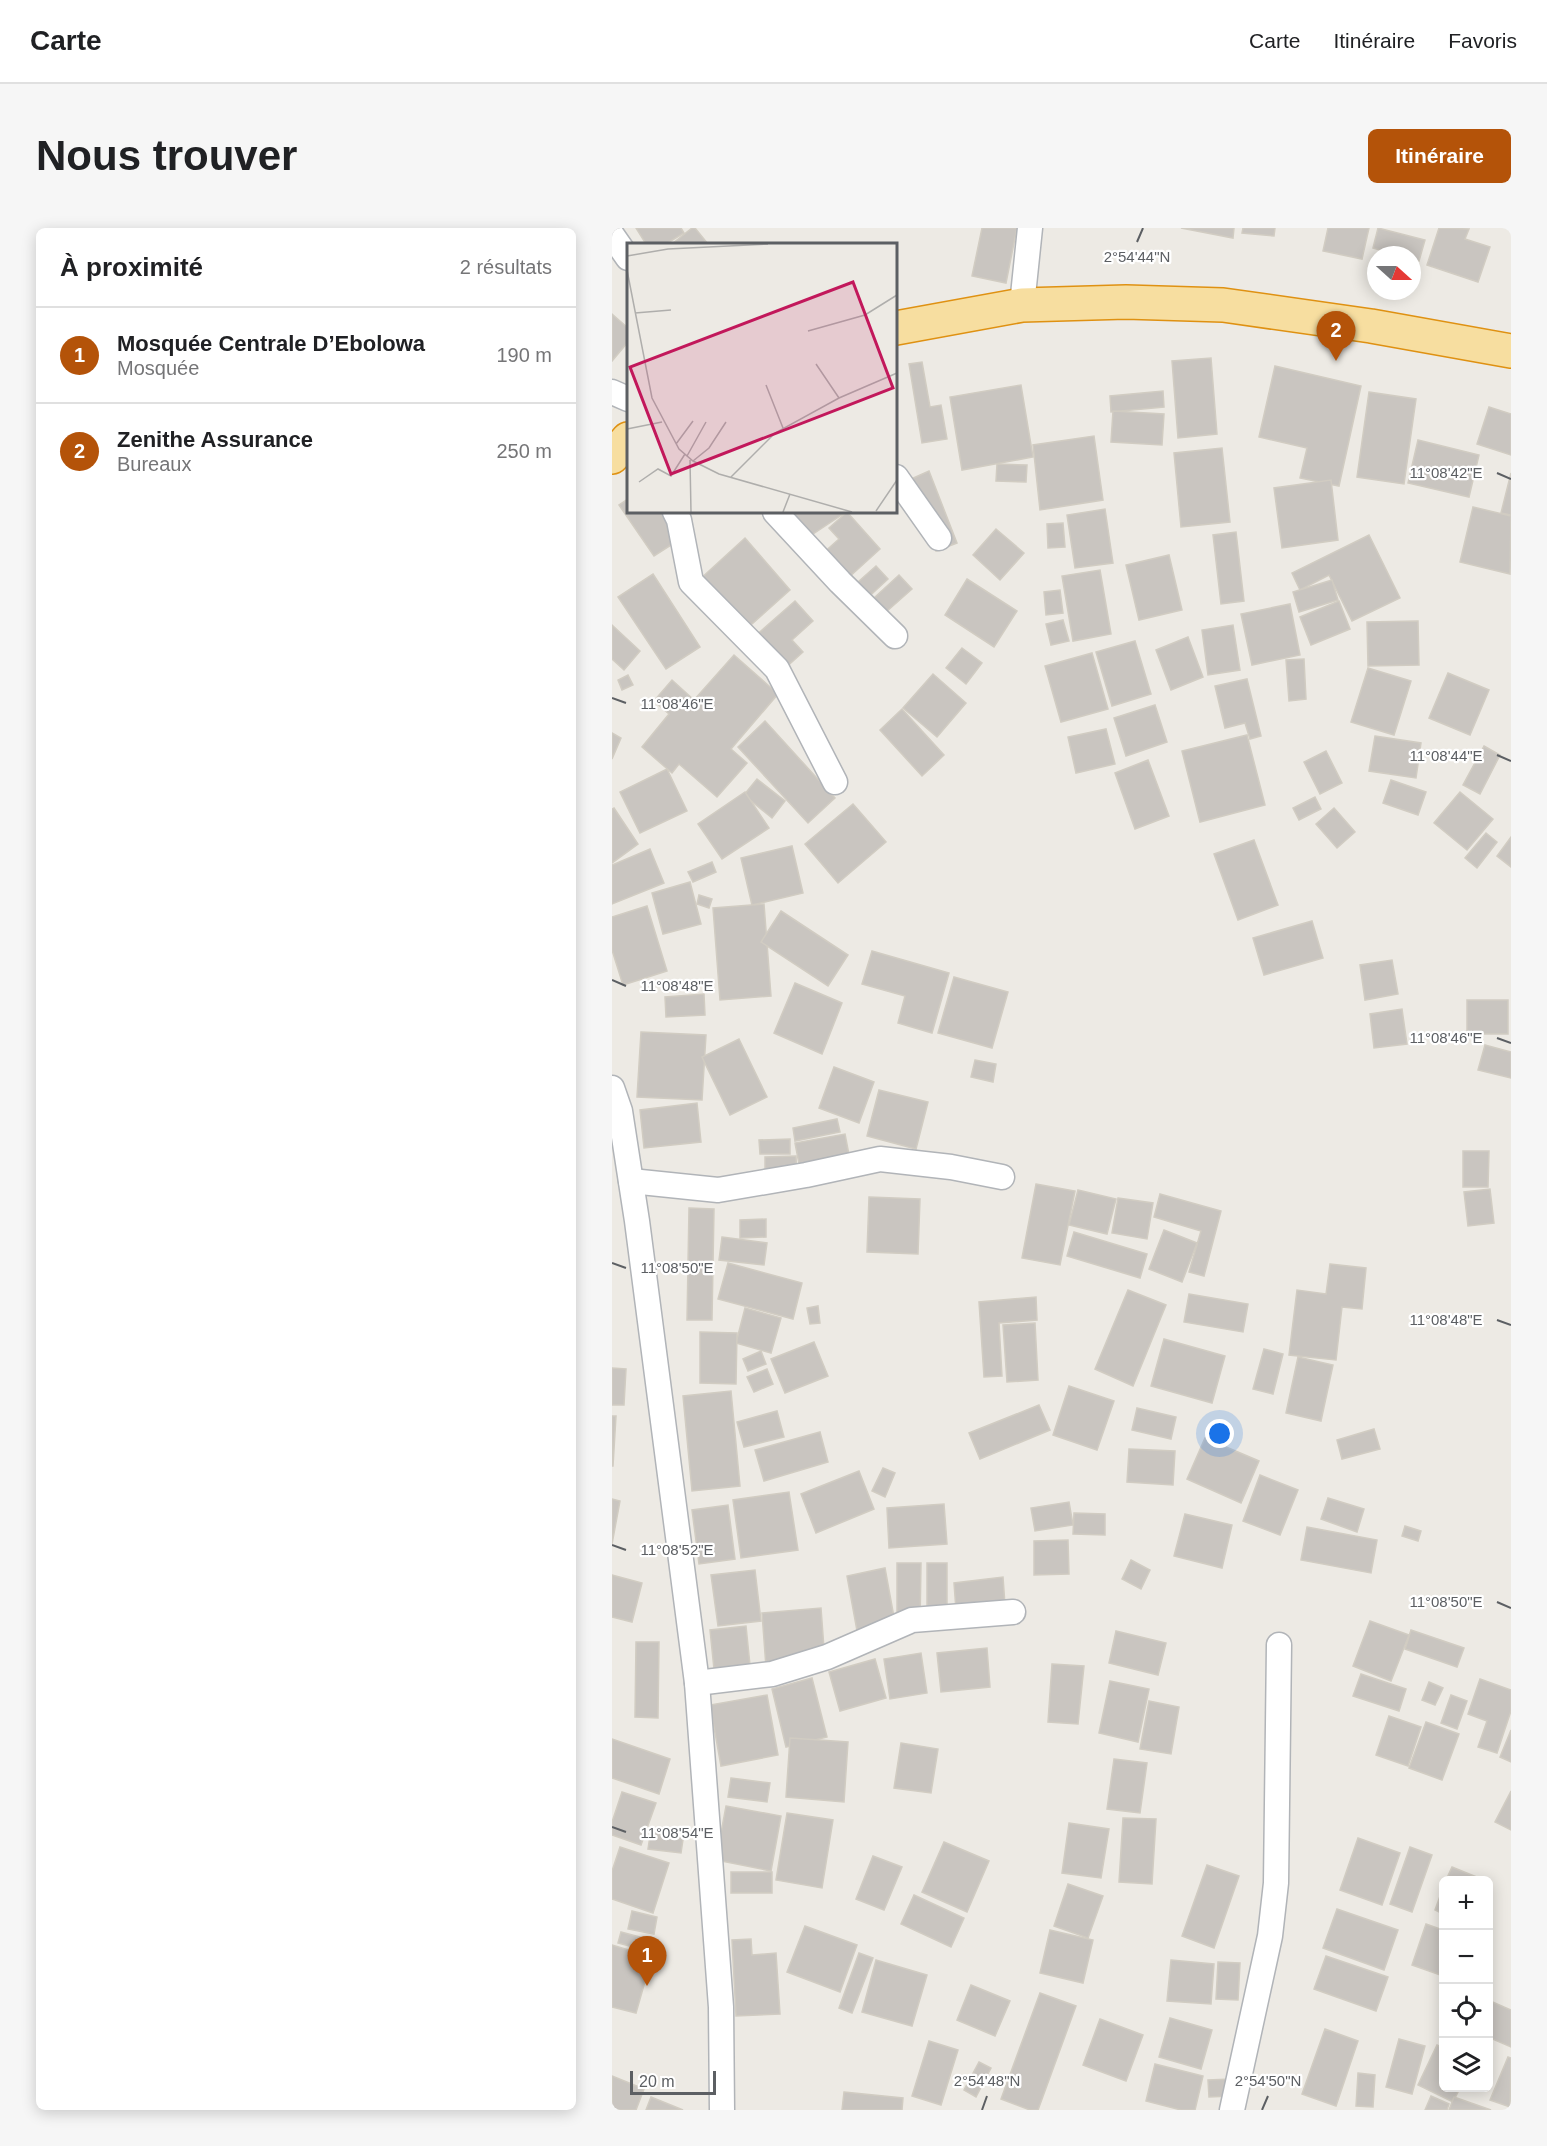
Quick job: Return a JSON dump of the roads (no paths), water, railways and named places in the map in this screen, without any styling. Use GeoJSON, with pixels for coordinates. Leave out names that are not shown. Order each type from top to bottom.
{"type":"FeatureCollection","features":[{"type":"Feature","properties":{"kind":"highway"},"geometry":{"type":"LineString","coordinates":[[897,328],[1022,305],[1126,302],[1223,305],[1371,326],[1511,351]]}},
{"type":"Feature","properties":{"kind":"highway"},"geometry":{"type":"LineString","coordinates":[[612,457],[627,440]]}},
{"type":"Feature","properties":{"kind":"street"},"geometry":{"type":"LineString","coordinates":[[1022,305],[1030,228]]}},
{"type":"Feature","properties":{"kind":"street"},"geometry":{"type":"LineString","coordinates":[[612,236],[627,257]]}},
{"type":"Feature","properties":{"kind":"street"},"geometry":{"type":"LineString","coordinates":[[612,392],[627,399]]}},
{"type":"Feature","properties":{"kind":"street"},"geometry":{"type":"LineString","coordinates":[[897,478],[939,538]]}},
{"type":"Feature","properties":{"kind":"street"},"geometry":{"type":"LineString","coordinates":[[676,513],[679,520],[691,582],[777,669],[836,782]]}},
{"type":"Feature","properties":{"kind":"street"},"geometry":{"type":"LineString","coordinates":[[776,513],[840,582],[896,636]]}},
{"type":"Feature","properties":{"kind":"street"},"geometry":{"type":"LineString","coordinates":[[612,1088],[620,1111],[631,1181],[697,1683],[721,2007],[722,2110]]}},
{"type":"Feature","properties":{"kind":"street"},"geometry":{"type":"LineString","coordinates":[[631,1181],[718,1190],[806,1175],[880,1159],[951,1167],[1002,1177]]}},
{"type":"Feature","properties":{"kind":"street"},"geometry":{"type":"LineString","coordinates":[[697,1683],[772,1674],[827,1657],[912,1620],[1013,1612]]}},
{"type":"Feature","properties":{"kind":"street"},"geometry":{"type":"LineString","coordinates":[[1232,2110],[1270,1936],[1276,1883],[1279,1645]]}},
{"type":"Feature","properties":{"kind":"place","name":"Zenithe Assurance"},"geometry":{"type":"Point","coordinates":[1336,361]}},
{"type":"Feature","properties":{"kind":"place","name":"Mosquée Centrale D’Ebolowa"},"geometry":{"type":"Point","coordinates":[647,1986]}}]}
